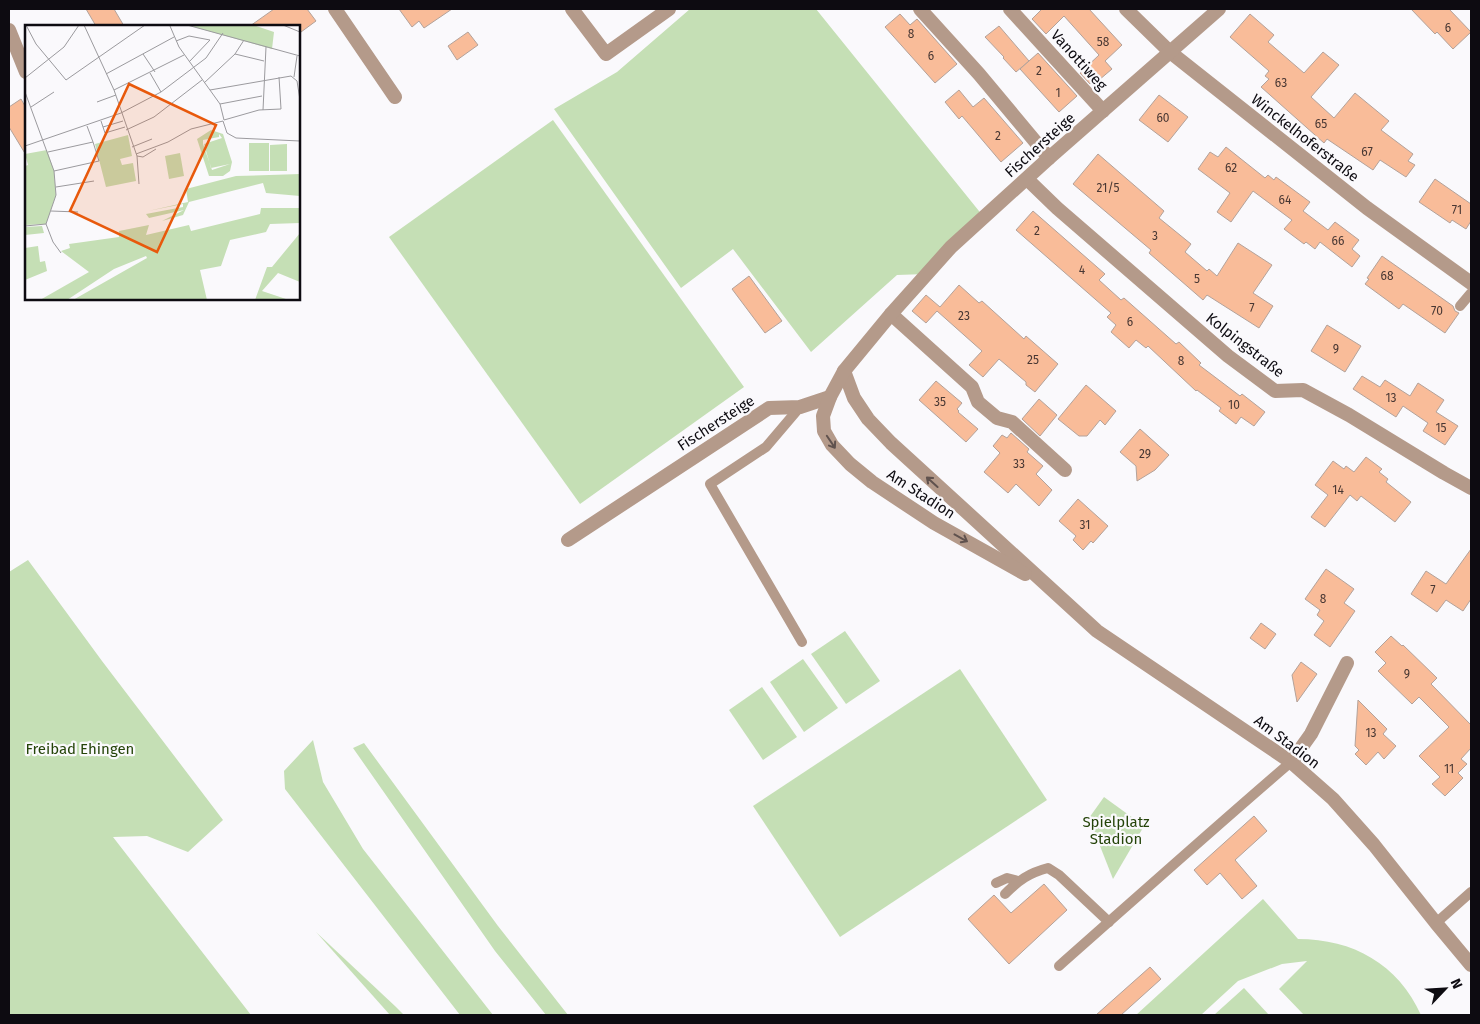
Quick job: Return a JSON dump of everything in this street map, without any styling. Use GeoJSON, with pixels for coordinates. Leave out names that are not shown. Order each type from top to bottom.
{"type":"FeatureCollection","features":[{"type":"Feature","properties":{"kind":"street"},"geometry":{"type":"LineString","coordinates":[[335,9],[395,97]]}},
{"type":"Feature","properties":{"kind":"street"},"geometry":{"type":"LineString","coordinates":[[572,9],[606,54],[669,9]]}},
{"type":"Feature","properties":{"kind":"street"},"geometry":{"type":"LineString","coordinates":[[920,9],[979,74],[1049,158]]}},
{"type":"Feature","properties":{"kind":"street","name":"Vanottiweg"},"geometry":{"type":"LineString","coordinates":[[1010,9],[1103,111]]}},
{"type":"Feature","properties":{"kind":"street","name":"Winckelhoferstraße"},"geometry":{"type":"LineString","coordinates":[[1126,9],[1170,52],[1367,208],[1471,283]]}},
{"type":"Feature","properties":{"kind":"street","name":"Fischersteige"},"geometry":{"type":"LineString","coordinates":[[568,540],[769,408],[800,407],[830,397],[844,371],[951,247],[983,216],[1220,9]]}},
{"type":"Feature","properties":{"kind":"street"},"geometry":{"type":"LineString","coordinates":[[9,30],[25,70]]}},
{"type":"Feature","properties":{"kind":"street","name":"Kolpingstraße"},"geometry":{"type":"LineString","coordinates":[[1027,179],[1057,208],[1201,333],[1275,391],[1303,390],[1349,415],[1471,488]]}},
{"type":"Feature","properties":{"kind":"street"},"geometry":{"type":"LineString","coordinates":[[892,314],[972,387],[978,402],[997,418],[1012,422],[1065,470]]}},
{"type":"Feature","properties":{"kind":"street","name":"Am Stadion"},"geometry":{"type":"LineString","coordinates":[[844,371],[854,398],[868,419],[908,460],[1097,631],[1291,762],[1333,799],[1374,845],[1471,965]]}},
{"type":"Feature","properties":{"kind":"street","name":"Am Stadion"},"geometry":{"type":"LineString","coordinates":[[830,397],[823,416],[824,431],[832,445],[850,464],[872,482],[934,523],[1046,585]]}},
{"type":"Feature","properties":{"kind":"street"},"geometry":{"type":"LineString","coordinates":[[1291,762],[1311,734],[1347,663]]}},
{"type":"Feature","properties":{"kind":"lane"},"geometry":{"type":"LineString","coordinates":[[1460,306],[1471,293]]}},
{"type":"Feature","properties":{"kind":"lane"},"geometry":{"type":"LineString","coordinates":[[800,407],[766,447],[710,484],[802,642]]}},
{"type":"Feature","properties":{"kind":"lane"},"geometry":{"type":"LineString","coordinates":[[1059,966],[1222,820],[1291,762]]}},
{"type":"Feature","properties":{"kind":"lane"},"geometry":{"type":"LineString","coordinates":[[1005,894],[1018,881],[1048,868],[1059,875],[1109,922]]}},
{"type":"Feature","properties":{"kind":"lane"},"geometry":{"type":"LineString","coordinates":[[996,882],[1007,878],[1018,881]]}},
{"type":"Feature","properties":{"kind":"lane"},"geometry":{"type":"LineString","coordinates":[[1436,923],[1471,892]]}},
{"type":"Feature","properties":{"kind":"green space"},"geometry":{"type":"Polygon","coordinates":[[[690,9],[816,9],[983,216],[926,274],[897,275],[811,352],[733,249],[681,288],[554,109],[617,72],[690,9]]]}},
{"type":"Feature","properties":{"kind":"green space"},"geometry":{"type":"Polygon","coordinates":[[[553,120],[744,387],[580,504],[389,237],[553,120]]]}},
{"type":"Feature","properties":{"kind":"green space","name":"Freibad Ehingen"},"geometry":{"type":"Polygon","coordinates":[[[28,560],[223,820],[188,852],[147,836],[113,837],[251,1015],[9,1015],[9,572],[28,560]]]}},
{"type":"Feature","properties":{"kind":"green space"},"geometry":{"type":"Polygon","coordinates":[[[845,631],[880,681],[846,704],[811,654],[845,631]]]}},
{"type":"Feature","properties":{"kind":"green space"},"geometry":{"type":"Polygon","coordinates":[[[803,659],[838,708],[804,732],[770,682],[803,659]]]}},
{"type":"Feature","properties":{"kind":"green space"},"geometry":{"type":"Polygon","coordinates":[[[960,669],[1047,800],[840,937],[753,806],[960,669]]]}},
{"type":"Feature","properties":{"kind":"green space"},"geometry":{"type":"Polygon","coordinates":[[[762,687],[797,737],[763,760],[729,710],[762,687]]]}},
{"type":"Feature","properties":{"kind":"green space"},"geometry":{"type":"Polygon","coordinates":[[[313,740],[323,782],[363,849],[493,1015],[460,1015],[285,789],[284,771],[313,740]]]}},
{"type":"Feature","properties":{"kind":"green space"},"geometry":{"type":"Polygon","coordinates":[[[364,743],[498,926],[568,1015],[546,1015],[495,951],[353,748],[364,743]]]}},
{"type":"Feature","properties":{"kind":"green space","name":"Spielplatz Stadion"},"geometry":{"type":"Polygon","coordinates":[[[1104,797],[1144,826],[1113,879],[1089,818],[1104,797]]]}},
{"type":"Feature","properties":{"kind":"green space"},"geometry":{"type":"Polygon","coordinates":[[[1263,899],[1298,939],[1318,940],[1337,944],[1372,958],[1400,982],[1421,1015],[1304,1015],[1279,989],[1307,961],[1282,964],[1238,981],[1201,1015],[1136,1015],[1263,899]]]}},
{"type":"Feature","properties":{"kind":"green space"},"geometry":{"type":"Polygon","coordinates":[[[316,932],[396,1007],[404,1015],[390,1015],[316,932]]]}},
{"type":"Feature","properties":{"kind":"green space"},"geometry":{"type":"Polygon","coordinates":[[[1244,988],[1269,1015],[1214,1015],[1244,988]]]}},
{"type":"Feature","properties":{"kind":"building"},"geometry":{"type":"Polygon","coordinates":[[[86,9],[114,9],[123,25],[95,25],[86,9]]]}},
{"type":"Feature","properties":{"kind":"building"},"geometry":{"type":"Polygon","coordinates":[[[274,9],[307,9],[316,21],[301,32],[300,25],[251,25],[274,9]]]}},
{"type":"Feature","properties":{"kind":"building"},"geometry":{"type":"Polygon","coordinates":[[[399,9],[452,9],[424,28],[419,21],[412,27],[399,9]]]}},
{"type":"Feature","properties":{"kind":"building"},"geometry":{"type":"Polygon","coordinates":[[[1042,9],[1089,9],[1122,45],[1105,61],[1112,69],[1099,80],[1097,78],[1090,84],[1080,73],[1099,55],[1064,16],[1046,34],[1032,19],[1042,9]]]}},
{"type":"Feature","properties":{"kind":"building"},"geometry":{"type":"Polygon","coordinates":[[[1411,9],[1449,9],[1471,32],[1453,49],[1437,32],[1435,34],[1411,9]]]}},
{"type":"Feature","properties":{"kind":"building"},"geometry":{"type":"Polygon","coordinates":[[[900,14],[910,25],[917,19],[957,64],[935,83],[885,27],[900,14]]]}},
{"type":"Feature","properties":{"kind":"building"},"geometry":{"type":"Polygon","coordinates":[[[1250,14],[1274,35],[1268,42],[1304,73],[1323,52],[1339,65],[1311,97],[1334,118],[1355,93],[1389,121],[1381,130],[1413,154],[1408,161],[1415,165],[1406,177],[1380,160],[1373,170],[1327,139],[1324,143],[1261,87],[1269,79],[1265,76],[1269,71],[1230,37],[1250,14]]]}},
{"type":"Feature","properties":{"kind":"building"},"geometry":{"type":"Polygon","coordinates":[[[999,26],[1029,61],[1016,72],[985,37],[999,26]]]}},
{"type":"Feature","properties":{"kind":"building"},"geometry":{"type":"Polygon","coordinates":[[[468,32],[478,45],[457,60],[448,46],[468,32]]]}},
{"type":"Feature","properties":{"kind":"building"},"geometry":{"type":"Polygon","coordinates":[[[1038,53],[1077,96],[1059,112],[1020,69],[1038,53]]]}},
{"type":"Feature","properties":{"kind":"building"},"geometry":{"type":"Polygon","coordinates":[[[959,90],[973,107],[984,98],[1023,143],[1001,162],[962,116],[959,119],[945,102],[959,90]]]}},
{"type":"Feature","properties":{"kind":"building"},"geometry":{"type":"Polygon","coordinates":[[[1159,95],[1188,117],[1168,142],[1139,120],[1159,95]]]}},
{"type":"Feature","properties":{"kind":"building"},"geometry":{"type":"Polygon","coordinates":[[[21,99],[25,106],[25,153],[9,127],[9,107],[21,99]]]}},
{"type":"Feature","properties":{"kind":"building"},"geometry":{"type":"Polygon","coordinates":[[[1226,147],[1265,178],[1268,175],[1274,180],[1276,177],[1310,202],[1303,211],[1328,230],[1335,222],[1359,240],[1352,249],[1360,256],[1352,267],[1320,242],[1315,249],[1306,242],[1304,244],[1284,229],[1292,220],[1253,191],[1231,222],[1217,212],[1230,193],[1198,169],[1210,152],[1218,157],[1226,147]]]}},
{"type":"Feature","properties":{"kind":"building"},"geometry":{"type":"Polygon","coordinates":[[[1098,154],[1164,211],[1159,218],[1191,244],[1185,252],[1207,271],[1209,269],[1217,276],[1238,243],[1272,265],[1253,293],[1273,306],[1259,328],[1207,295],[1203,300],[1149,253],[1151,250],[1073,184],[1098,154]]]}},
{"type":"Feature","properties":{"kind":"building"},"geometry":{"type":"Polygon","coordinates":[[[1435,179],[1471,204],[1471,221],[1466,229],[1452,220],[1450,223],[1419,202],[1435,179]]]}},
{"type":"Feature","properties":{"kind":"building"},"geometry":{"type":"Polygon","coordinates":[[[1033,211],[1105,274],[1099,280],[1121,300],[1124,298],[1176,344],[1179,342],[1201,363],[1199,365],[1265,412],[1254,426],[1241,417],[1236,424],[1219,411],[1221,408],[1196,391],[1148,346],[1146,348],[1136,340],[1129,348],[1111,332],[1116,325],[1107,317],[1111,313],[1016,230],[1033,211]]]}},
{"type":"Feature","properties":{"kind":"building"},"geometry":{"type":"Polygon","coordinates":[[[1382,256],[1453,306],[1455,311],[1459,313],[1445,333],[1403,304],[1399,309],[1365,284],[1382,256]]]}},
{"type":"Feature","properties":{"kind":"building"},"geometry":{"type":"Polygon","coordinates":[[[749,276],[782,321],[765,333],[732,289],[749,276]]]}},
{"type":"Feature","properties":{"kind":"building"},"geometry":{"type":"Polygon","coordinates":[[[959,285],[979,303],[982,301],[1024,339],[1026,336],[1058,364],[1035,392],[999,359],[983,377],[969,365],[982,351],[937,311],[926,323],[912,311],[926,295],[940,307],[959,285]]]}},
{"type":"Feature","properties":{"kind":"building"},"geometry":{"type":"Polygon","coordinates":[[[1327,325],[1361,346],[1345,372],[1311,351],[1327,325]]]}},
{"type":"Feature","properties":{"kind":"building"},"geometry":{"type":"Polygon","coordinates":[[[1362,376],[1380,387],[1385,380],[1410,396],[1418,383],[1444,400],[1436,412],[1458,426],[1445,445],[1423,431],[1428,423],[1403,406],[1396,417],[1353,389],[1362,376]]]}},
{"type":"Feature","properties":{"kind":"building"},"geometry":{"type":"Polygon","coordinates":[[[936,381],[962,403],[957,409],[958,412],[978,429],[966,442],[919,400],[936,381]]]}},
{"type":"Feature","properties":{"kind":"building"},"geometry":{"type":"Polygon","coordinates":[[[1086,385],[1116,411],[1105,425],[1100,420],[1087,436],[1079,436],[1058,419],[1086,385]]]}},
{"type":"Feature","properties":{"kind":"building"},"geometry":{"type":"Polygon","coordinates":[[[1039,399],[1057,415],[1040,436],[1022,419],[1039,399]]]}},
{"type":"Feature","properties":{"kind":"building"},"geometry":{"type":"Polygon","coordinates":[[[1140,429],[1169,455],[1155,470],[1137,481],[1136,466],[1120,452],[1140,429]]]}},
{"type":"Feature","properties":{"kind":"building"},"geometry":{"type":"Polygon","coordinates":[[[1011,433],[1029,449],[1027,452],[1043,466],[1036,474],[1052,490],[1039,506],[1016,484],[1008,493],[984,472],[1000,453],[993,446],[1002,435],[1007,438],[1011,433]]]}},
{"type":"Feature","properties":{"kind":"building"},"geometry":{"type":"Polygon","coordinates":[[[1366,457],[1382,469],[1379,472],[1388,479],[1386,482],[1411,502],[1395,522],[1361,496],[1357,501],[1350,495],[1325,527],[1311,517],[1328,495],[1315,485],[1333,461],[1344,469],[1346,466],[1354,472],[1366,457]]]}},
{"type":"Feature","properties":{"kind":"building"},"geometry":{"type":"Polygon","coordinates":[[[1078,499],[1108,526],[1093,543],[1091,541],[1083,550],[1073,540],[1076,536],[1059,521],[1078,499]]]}},
{"type":"Feature","properties":{"kind":"building"},"geometry":{"type":"Polygon","coordinates":[[[1471,549],[1471,599],[1463,611],[1446,600],[1437,612],[1411,594],[1426,571],[1446,584],[1471,549]]]}},
{"type":"Feature","properties":{"kind":"building"},"geometry":{"type":"Polygon","coordinates":[[[1326,569],[1354,589],[1344,603],[1355,611],[1330,647],[1314,635],[1324,621],[1317,615],[1320,610],[1305,599],[1326,569]]]}},
{"type":"Feature","properties":{"kind":"building"},"geometry":{"type":"Polygon","coordinates":[[[1261,623],[1276,634],[1265,649],[1250,638],[1261,623]]]}},
{"type":"Feature","properties":{"kind":"building"},"geometry":{"type":"Polygon","coordinates":[[[1391,636],[1437,678],[1431,684],[1471,725],[1471,748],[1461,759],[1467,764],[1458,773],[1463,778],[1445,796],[1432,784],[1440,777],[1419,756],[1449,727],[1419,697],[1412,704],[1378,671],[1386,663],[1375,652],[1391,636]]]}},
{"type":"Feature","properties":{"kind":"building"},"geometry":{"type":"Polygon","coordinates":[[[1301,662],[1317,674],[1297,702],[1292,675],[1301,662]]]}},
{"type":"Feature","properties":{"kind":"building"},"geometry":{"type":"Polygon","coordinates":[[[1358,700],[1387,729],[1383,734],[1396,746],[1384,759],[1378,752],[1366,765],[1355,754],[1359,750],[1355,746],[1358,700]]]}},
{"type":"Feature","properties":{"kind":"building"},"geometry":{"type":"Polygon","coordinates":[[[1254,816],[1267,831],[1235,860],[1257,886],[1242,899],[1220,873],[1207,885],[1194,870],[1254,816]]]}},
{"type":"Feature","properties":{"kind":"building"},"geometry":{"type":"Polygon","coordinates":[[[1044,884],[1067,910],[1009,964],[968,919],[994,895],[1011,913],[1044,884]]]}},
{"type":"Feature","properties":{"kind":"building"},"geometry":{"type":"Polygon","coordinates":[[[1150,967],[1161,979],[1121,1015],[1096,1015],[1150,967]]]}}]}
